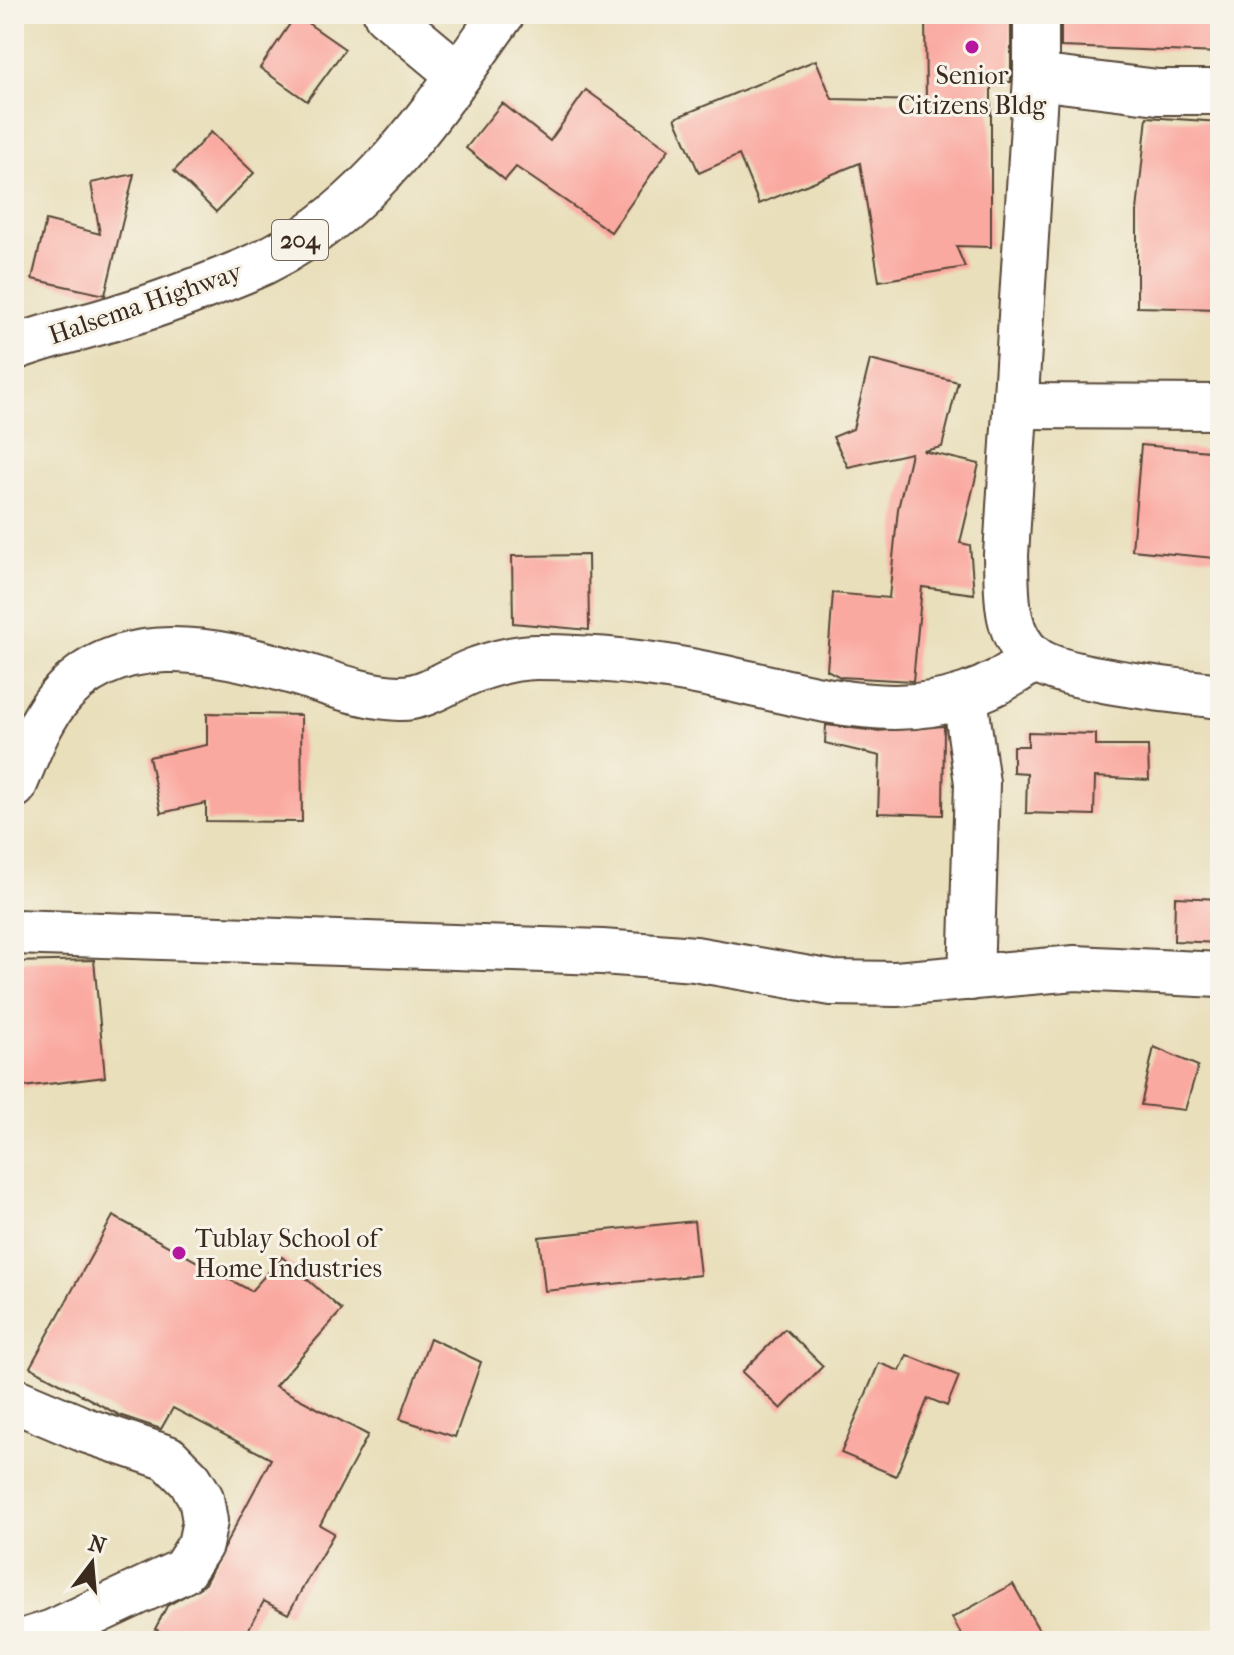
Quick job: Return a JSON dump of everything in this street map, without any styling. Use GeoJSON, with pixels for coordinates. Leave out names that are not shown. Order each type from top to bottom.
{"type":"FeatureCollection","features":[{"type":"Feature","properties":{"kind":"main road"},"geometry":{"type":"LineString","coordinates":[[386,14],[459,75]]}},
{"type":"Feature","properties":{"kind":"main road","name":"Halsema Highway"},"geometry":{"type":"LineString","coordinates":[[14,348],[127,314],[247,270],[302,240],[359,198],[410,142],[502,14]]}},
{"type":"Feature","properties":{"kind":"main road"},"geometry":{"type":"LineString","coordinates":[[1036,14],[1036,77],[1006,555],[1007,609],[1019,637],[1034,659],[1068,671],[1121,683],[1220,696]]}},
{"type":"Feature","properties":{"kind":"main road"},"geometry":{"type":"LineString","coordinates":[[1036,77],[1158,92],[1220,92]]}},
{"type":"Feature","properties":{"kind":"main road"},"geometry":{"type":"LineString","coordinates":[[1017,406],[1220,407]]}},
{"type":"Feature","properties":{"kind":"main road"},"geometry":{"type":"LineString","coordinates":[[14,786],[53,705],[86,674],[105,662],[133,652],[175,648],[253,659],[365,692],[401,699],[477,669],[532,657],[670,667],[818,701],[882,707],[933,705],[965,697],[1010,677],[1034,659]]}},
{"type":"Feature","properties":{"kind":"main road"},"geometry":{"type":"LineString","coordinates":[[965,697],[977,783],[971,978]]}},
{"type":"Feature","properties":{"kind":"main road"},"geometry":{"type":"LineString","coordinates":[[14,932],[602,952],[695,959],[832,983],[896,984],[1075,968],[1220,975]]}},
{"type":"Feature","properties":{"kind":"main road"},"geometry":{"type":"LineString","coordinates":[[14,1400],[85,1430],[168,1458],[196,1489],[205,1521],[200,1545],[183,1571],[53,1632],[25,1641]]}},
{"type":"Feature","properties":{"kind":"building"},"geometry":{"type":"Polygon","coordinates":[[[925,14],[1011,14],[1011,82],[991,82],[991,247],[956,246],[965,267],[879,281],[860,163],[759,204],[739,155],[699,173],[675,118],[816,60],[832,99],[926,101],[925,14]]]}},
{"type":"Feature","properties":{"kind":"building"},"geometry":{"type":"Polygon","coordinates":[[[1061,14],[1220,14],[1220,53],[1061,47],[1061,14]]]}},
{"type":"Feature","properties":{"kind":"building"},"geometry":{"type":"Polygon","coordinates":[[[296,15],[345,49],[307,101],[260,68],[296,15]]]}},
{"type":"Feature","properties":{"kind":"building"},"geometry":{"type":"Polygon","coordinates":[[[586,90],[669,149],[611,232],[516,167],[505,180],[466,148],[502,103],[550,141],[586,90]]]}},
{"type":"Feature","properties":{"kind":"building"},"geometry":{"type":"Polygon","coordinates":[[[1147,117],[1220,122],[1220,185],[1213,278],[1220,279],[1220,309],[1137,307],[1137,211],[1147,117]]]}},
{"type":"Feature","properties":{"kind":"building"},"geometry":{"type":"Polygon","coordinates":[[[211,132],[254,173],[216,212],[174,171],[211,132]]]}},
{"type":"Feature","properties":{"kind":"building"},"geometry":{"type":"Polygon","coordinates":[[[134,174],[105,295],[32,279],[46,220],[100,234],[91,183],[134,174]]]}},
{"type":"Feature","properties":{"kind":"building"},"geometry":{"type":"Polygon","coordinates":[[[870,360],[958,382],[942,447],[923,451],[979,464],[960,543],[970,545],[974,594],[922,587],[913,681],[840,677],[827,670],[833,593],[889,598],[898,509],[911,453],[848,467],[833,437],[853,429],[870,360]]]}},
{"type":"Feature","properties":{"kind":"building"},"geometry":{"type":"Polygon","coordinates":[[[1141,445],[1220,452],[1214,558],[1132,550],[1141,445]]]}},
{"type":"Feature","properties":{"kind":"building"},"geometry":{"type":"Polygon","coordinates":[[[588,555],[589,630],[513,623],[512,556],[588,555]]]}},
{"type":"Feature","properties":{"kind":"building"},"geometry":{"type":"Polygon","coordinates":[[[207,713],[301,715],[302,822],[206,821],[206,803],[161,813],[149,757],[207,745],[207,713]]]}},
{"type":"Feature","properties":{"kind":"building"},"geometry":{"type":"Polygon","coordinates":[[[826,725],[876,731],[944,726],[943,815],[878,813],[880,756],[825,743],[826,725]]]}},
{"type":"Feature","properties":{"kind":"building"},"geometry":{"type":"Polygon","coordinates":[[[1028,732],[1096,734],[1096,746],[1148,746],[1149,780],[1095,777],[1094,815],[1026,813],[1027,773],[1013,772],[1013,746],[1028,746],[1028,732]]]}},
{"type":"Feature","properties":{"kind":"building"},"geometry":{"type":"Polygon","coordinates":[[[1175,897],[1220,899],[1220,943],[1174,941],[1175,897]]]}},
{"type":"Feature","properties":{"kind":"building"},"geometry":{"type":"Polygon","coordinates":[[[94,960],[105,1077],[14,1088],[14,962],[94,960]]]}},
{"type":"Feature","properties":{"kind":"building"},"geometry":{"type":"Polygon","coordinates":[[[1154,1047],[1198,1066],[1185,1110],[1141,1105],[1154,1047]]]}},
{"type":"Feature","properties":{"kind":"building"},"geometry":{"type":"Polygon","coordinates":[[[113,1216],[251,1291],[282,1257],[342,1310],[275,1386],[368,1435],[320,1525],[334,1533],[288,1614],[264,1601],[242,1641],[178,1641],[155,1629],[167,1606],[204,1585],[271,1459],[173,1408],[161,1429],[119,1415],[30,1367],[113,1216]]]}},
{"type":"Feature","properties":{"kind":"building"},"geometry":{"type":"Polygon","coordinates":[[[694,1221],[700,1275],[545,1291],[539,1237],[694,1221]]]}},
{"type":"Feature","properties":{"kind":"building"},"geometry":{"type":"Polygon","coordinates":[[[785,1329],[823,1366],[781,1409],[742,1372],[785,1329]]]}},
{"type":"Feature","properties":{"kind":"building"},"geometry":{"type":"Polygon","coordinates":[[[430,1338],[481,1362],[455,1437],[400,1419],[430,1338]]]}},
{"type":"Feature","properties":{"kind":"building"},"geometry":{"type":"Polygon","coordinates":[[[907,1355],[959,1376],[947,1406],[928,1398],[896,1476],[841,1453],[879,1363],[900,1371],[907,1355]]]}},
{"type":"Feature","properties":{"kind":"building"},"geometry":{"type":"Polygon","coordinates":[[[1013,1584],[1045,1641],[965,1641],[952,1618],[1013,1584]]]}},
{"type":"Feature","properties":{"kind":"place","name":"Senior Citizens Bldg"},"geometry":{"type":"Point","coordinates":[972,47]}},
{"type":"Feature","properties":{"kind":"place","name":"Tublay School of Home Industries"},"geometry":{"type":"Point","coordinates":[179,1253]}}]}
